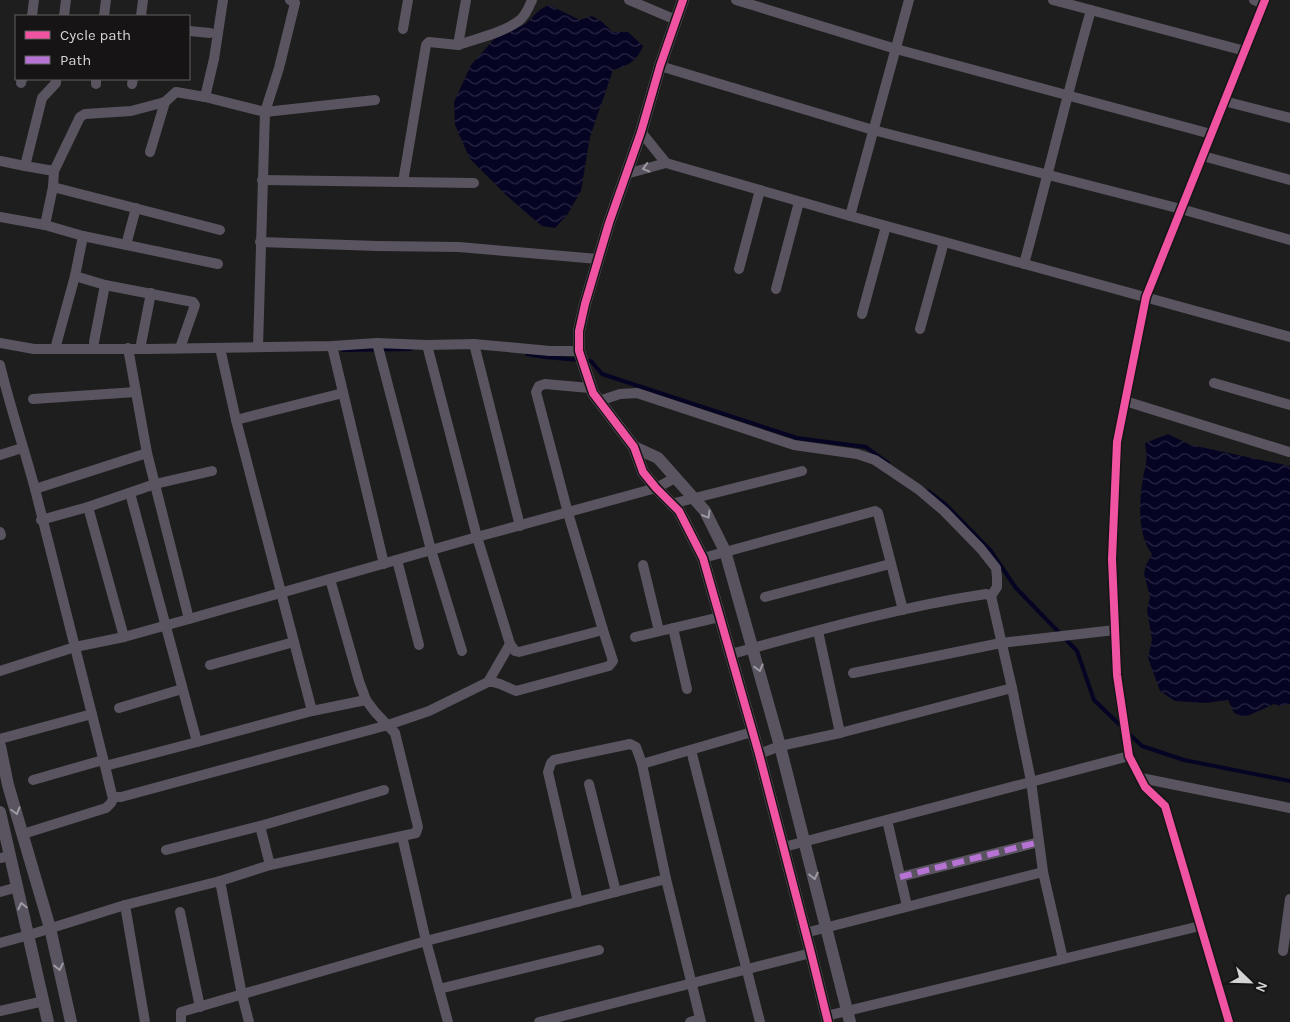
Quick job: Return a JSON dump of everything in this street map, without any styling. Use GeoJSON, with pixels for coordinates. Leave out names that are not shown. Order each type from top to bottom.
{"type":"FeatureCollection","features":[{"type":"Feature","properties":{"kind":"street"},"geometry":{"type":"LineString","coordinates":[[32,15],[34,0]]}},
{"type":"Feature","properties":{"kind":"street"},"geometry":{"type":"LineString","coordinates":[[64,15],[66,0]]}},
{"type":"Feature","properties":{"kind":"street"},"geometry":{"type":"LineString","coordinates":[[104,15],[106,0]]}},
{"type":"Feature","properties":{"kind":"street"},"geometry":{"type":"LineString","coordinates":[[141,15],[143,0]]}},
{"type":"Feature","properties":{"kind":"street"},"geometry":{"type":"LineString","coordinates":[[205,97],[214,59],[223,0]]}},
{"type":"Feature","properties":{"kind":"street"},"geometry":{"type":"LineString","coordinates":[[258,347],[265,112],[279,68],[295,3],[290,0]]}},
{"type":"Feature","properties":{"kind":"street"},"geometry":{"type":"LineString","coordinates":[[403,28],[408,0]]}},
{"type":"Feature","properties":{"kind":"street"},"geometry":{"type":"LineString","coordinates":[[458,44],[466,0]]}},
{"type":"Feature","properties":{"kind":"street"},"geometry":{"type":"LineString","coordinates":[[403,182],[426,45],[429,42],[458,44],[499,30],[520,20],[527,12],[532,0]]}},
{"type":"Feature","properties":{"kind":"street"},"geometry":{"type":"LineString","coordinates":[[629,0],[676,20]]}},
{"type":"Feature","properties":{"kind":"street"},"geometry":{"type":"LineString","coordinates":[[683,0],[598,259],[579,331],[580,354],[590,387],[634,447],[643,472],[678,511],[703,558],[759,754],[827,1019],[848,1017],[1063,959],[1200,926]]}},
{"type":"Feature","properties":{"kind":"street"},"geometry":{"type":"LineString","coordinates":[[736,0],[896,49],[1211,134]]}},
{"type":"Feature","properties":{"kind":"street"},"geometry":{"type":"LineString","coordinates":[[850,216],[909,0]]}},
{"type":"Feature","properties":{"kind":"street"},"geometry":{"type":"LineString","coordinates":[[1053,0],[1244,51]]}},
{"type":"Feature","properties":{"kind":"street"},"geometry":{"type":"LineString","coordinates":[[1229,1022],[1165,806],[1145,787],[1129,756],[1117,675],[1112,540],[1117,442],[1146,297],[1244,51],[1261,1]]}},
{"type":"Feature","properties":{"kind":"street"},"geometry":{"type":"LineString","coordinates":[[1024,264],[1067,95],[1091,10]]}},
{"type":"Feature","properties":{"kind":"street"},"geometry":{"type":"LineString","coordinates":[[190,32],[210,34]]}},
{"type":"Feature","properties":{"kind":"street"},"geometry":{"type":"LineString","coordinates":[[660,66],[873,130],[1181,209],[1290,240]]}},
{"type":"Feature","properties":{"kind":"street"},"geometry":{"type":"LineString","coordinates":[[25,166],[42,98],[56,83],[56,80]]}},
{"type":"Feature","properties":{"kind":"street"},"geometry":{"type":"LineString","coordinates":[[44,225],[53,187],[54,171],[80,117],[85,114],[131,111],[165,102],[176,92],[265,112],[375,100]]}},
{"type":"Feature","properties":{"kind":"street"},"geometry":{"type":"LineString","coordinates":[[1224,101],[1290,118]]}},
{"type":"Feature","properties":{"kind":"street"},"geometry":{"type":"LineString","coordinates":[[150,152],[165,102]]}},
{"type":"Feature","properties":{"kind":"street"},"geometry":{"type":"LineString","coordinates":[[641,132],[666,163]]}},
{"type":"Feature","properties":{"kind":"street"},"geometry":{"type":"LineString","coordinates":[[1202,156],[1290,180]]}},
{"type":"Feature","properties":{"kind":"street"},"geometry":{"type":"LineString","coordinates":[[0,161],[54,171]]}},
{"type":"Feature","properties":{"kind":"street"},"geometry":{"type":"LineString","coordinates":[[626,174],[666,163],[799,202],[1290,337]]}},
{"type":"Feature","properties":{"kind":"street"},"geometry":{"type":"LineString","coordinates":[[262,180],[474,184]]}},
{"type":"Feature","properties":{"kind":"street"},"geometry":{"type":"LineString","coordinates":[[53,187],[220,230]]}},
{"type":"Feature","properties":{"kind":"street"},"geometry":{"type":"LineString","coordinates":[[739,269],[760,190]]}},
{"type":"Feature","properties":{"kind":"street"},"geometry":{"type":"LineString","coordinates":[[776,289],[799,202]]}},
{"type":"Feature","properties":{"kind":"street"},"geometry":{"type":"LineString","coordinates":[[126,245],[136,208]]}},
{"type":"Feature","properties":{"kind":"street"},"geometry":{"type":"LineString","coordinates":[[0,217],[218,264]]}},
{"type":"Feature","properties":{"kind":"street"},"geometry":{"type":"LineString","coordinates":[[862,314],[886,226]]}},
{"type":"Feature","properties":{"kind":"street"},"geometry":{"type":"LineString","coordinates":[[55,349],[75,276],[83,236]]}},
{"type":"Feature","properties":{"kind":"street"},"geometry":{"type":"LineString","coordinates":[[260,242],[459,247],[598,259]]}},
{"type":"Feature","properties":{"kind":"street"},"geometry":{"type":"LineString","coordinates":[[920,330],[944,242]]}},
{"type":"Feature","properties":{"kind":"street"},"geometry":{"type":"LineString","coordinates":[[75,276],[105,285],[195,303],[180,348]]}},
{"type":"Feature","properties":{"kind":"street"},"geometry":{"type":"LineString","coordinates":[[94,342],[105,285]]}},
{"type":"Feature","properties":{"kind":"street"},"geometry":{"type":"LineString","coordinates":[[141,344],[151,293]]}},
{"type":"Feature","properties":{"kind":"street"},"geometry":{"type":"LineString","coordinates":[[0,343],[34,349],[220,348],[332,346],[377,343],[474,344],[580,354]]}},
{"type":"Feature","properties":{"kind":"street"},"geometry":{"type":"LineString","coordinates":[[377,343],[431,550],[462,651]]}},
{"type":"Feature","properties":{"kind":"street"},"geometry":{"type":"LineString","coordinates":[[474,344],[520,526]]}},
{"type":"Feature","properties":{"kind":"street"},"geometry":{"type":"LineString","coordinates":[[427,345],[477,537],[510,644],[515,651],[525,651],[603,630]]}},
{"type":"Feature","properties":{"kind":"street"},"geometry":{"type":"LineString","coordinates":[[332,346],[384,564]]}},
{"type":"Feature","properties":{"kind":"street"},"geometry":{"type":"LineString","coordinates":[[128,348],[148,453],[189,619]]}},
{"type":"Feature","properties":{"kind":"street"},"geometry":{"type":"LineString","coordinates":[[220,348],[236,420],[312,711]]}},
{"type":"Feature","properties":{"kind":"street"},"geometry":{"type":"LineString","coordinates":[[0,365],[35,489],[41,520],[114,797],[106,808],[23,834]]}},
{"type":"Feature","properties":{"kind":"street"},"geometry":{"type":"LineString","coordinates":[[1214,383],[1290,405]]}},
{"type":"Feature","properties":{"kind":"street"},"geometry":{"type":"LineString","coordinates":[[114,797],[388,725],[429,711],[488,682],[493,682],[516,691],[608,666],[613,661],[568,513],[536,392],[539,386],[545,384],[590,387]]}},
{"type":"Feature","properties":{"kind":"street"},"geometry":{"type":"LineString","coordinates":[[33,399],[136,392]]}},
{"type":"Feature","properties":{"kind":"street"},"geometry":{"type":"LineString","coordinates":[[236,420],[343,393]]}},
{"type":"Feature","properties":{"kind":"street"},"geometry":{"type":"LineString","coordinates":[[599,400],[620,394],[637,394],[794,445],[857,454],[875,460],[918,489],[944,511],[981,549],[996,568],[998,577],[997,587],[991,596],[1031,781],[1043,872],[1063,959]]}},
{"type":"Feature","properties":{"kind":"street"},"geometry":{"type":"LineString","coordinates":[[1125,401],[1289,452]]}},
{"type":"Feature","properties":{"kind":"street"},"geometry":{"type":"LineString","coordinates":[[634,447],[658,458],[693,498],[704,511],[725,552],[780,746],[848,1017]]}},
{"type":"Feature","properties":{"kind":"street"},"geometry":{"type":"LineString","coordinates":[[0,455],[22,448]]}},
{"type":"Feature","properties":{"kind":"street"},"geometry":{"type":"LineString","coordinates":[[35,489],[148,453]]}},
{"type":"Feature","properties":{"kind":"street"},"geometry":{"type":"LineString","coordinates":[[41,520],[88,507],[155,484],[212,471]]}},
{"type":"Feature","properties":{"kind":"street"},"geometry":{"type":"LineString","coordinates":[[672,504],[802,471]]}},
{"type":"Feature","properties":{"kind":"street"},"geometry":{"type":"LineString","coordinates":[[0,671],[75,647],[124,637],[164,624],[281,594],[431,550],[656,488],[675,478]]}},
{"type":"Feature","properties":{"kind":"street"},"geometry":{"type":"LineString","coordinates":[[130,493],[197,742]]}},
{"type":"Feature","properties":{"kind":"street"},"geometry":{"type":"LineString","coordinates":[[88,507],[124,637]]}},
{"type":"Feature","properties":{"kind":"street"},"geometry":{"type":"LineString","coordinates":[[703,558],[872,511],[878,513],[903,610]]}},
{"type":"Feature","properties":{"kind":"street"},"geometry":{"type":"LineString","coordinates":[[397,560],[419,646]]}},
{"type":"Feature","properties":{"kind":"street"},"geometry":{"type":"LineString","coordinates":[[765,597],[890,564]]}},
{"type":"Feature","properties":{"kind":"street"},"geometry":{"type":"LineString","coordinates":[[643,565],[658,631]]}},
{"type":"Feature","properties":{"kind":"street"},"geometry":{"type":"LineString","coordinates":[[0,942],[29,935],[125,905],[220,882],[270,865],[416,833],[418,828],[395,733],[374,712],[366,700],[330,579]]}},
{"type":"Feature","properties":{"kind":"street"},"geometry":{"type":"LineString","coordinates":[[731,654],[950,599],[986,594],[991,596]]}},
{"type":"Feature","properties":{"kind":"street"},"geometry":{"type":"LineString","coordinates":[[636,637],[720,617]]}},
{"type":"Feature","properties":{"kind":"street"},"geometry":{"type":"LineString","coordinates":[[673,628],[687,689]]}},
{"type":"Feature","properties":{"kind":"street"},"geometry":{"type":"LineString","coordinates":[[853,673],[1001,642],[1115,630]]}},
{"type":"Feature","properties":{"kind":"street"},"geometry":{"type":"LineString","coordinates":[[818,631],[840,733]]}},
{"type":"Feature","properties":{"kind":"street"},"geometry":{"type":"LineString","coordinates":[[210,665],[294,642]]}},
{"type":"Feature","properties":{"kind":"street"},"geometry":{"type":"LineString","coordinates":[[488,682],[510,644]]}},
{"type":"Feature","properties":{"kind":"street"},"geometry":{"type":"LineString","coordinates":[[759,754],[780,746],[840,733],[1012,688]]}},
{"type":"Feature","properties":{"kind":"street"},"geometry":{"type":"LineString","coordinates":[[119,708],[182,689]]}},
{"type":"Feature","properties":{"kind":"street"},"geometry":{"type":"LineString","coordinates":[[33,780],[197,742],[312,711],[366,700]]}},
{"type":"Feature","properties":{"kind":"street"},"geometry":{"type":"LineString","coordinates":[[0,739],[92,714]]}},
{"type":"Feature","properties":{"kind":"street"},"geometry":{"type":"LineString","coordinates":[[642,764],[752,732]]}},
{"type":"Feature","properties":{"kind":"street"},"geometry":{"type":"LineString","coordinates":[[578,902],[548,772],[549,767],[554,760],[630,744],[636,747],[642,764],[666,880],[692,983],[697,1021]]}},
{"type":"Feature","properties":{"kind":"street"},"geometry":{"type":"LineString","coordinates":[[0,746],[8,785],[50,928],[71,1022]]}},
{"type":"Feature","properties":{"kind":"street"},"geometry":{"type":"LineString","coordinates":[[691,750],[745,970],[760,1022]]}},
{"type":"Feature","properties":{"kind":"street"},"geometry":{"type":"LineString","coordinates":[[784,847],[1129,756]]}},
{"type":"Feature","properties":{"kind":"street"},"geometry":{"type":"LineString","coordinates":[[1141,778],[1290,808]]}},
{"type":"Feature","properties":{"kind":"street"},"geometry":{"type":"LineString","coordinates":[[590,784],[616,892]]}},
{"type":"Feature","properties":{"kind":"street"},"geometry":{"type":"LineString","coordinates":[[166,850],[260,826],[384,790]]}},
{"type":"Feature","properties":{"kind":"street"},"geometry":{"type":"LineString","coordinates":[[0,812],[5,857],[18,887],[48,1022]]}},
{"type":"Feature","properties":{"kind":"street"},"geometry":{"type":"LineString","coordinates":[[887,820],[907,906]]}},
{"type":"Feature","properties":{"kind":"street"},"geometry":{"type":"LineString","coordinates":[[260,826],[270,865]]}},
{"type":"Feature","properties":{"kind":"street"},"geometry":{"type":"LineString","coordinates":[[402,836],[426,941],[448,1022]]}},
{"type":"Feature","properties":{"kind":"street"},"geometry":{"type":"LineString","coordinates":[[900,877],[1039,842]]}},
{"type":"Feature","properties":{"kind":"street"},"geometry":{"type":"LineString","coordinates":[[805,933],[1043,872]]}},
{"type":"Feature","properties":{"kind":"street"},"geometry":{"type":"LineString","coordinates":[[181,1022],[181,1012],[426,941],[666,880]]}},
{"type":"Feature","properties":{"kind":"street"},"geometry":{"type":"LineString","coordinates":[[220,882],[242,995],[250,1022]]}},
{"type":"Feature","properties":{"kind":"street"},"geometry":{"type":"LineString","coordinates":[[0,892],[18,887]]}},
{"type":"Feature","properties":{"kind":"street"},"geometry":{"type":"LineString","coordinates":[[1283,951],[1290,899]]}},
{"type":"Feature","properties":{"kind":"street"},"geometry":{"type":"LineString","coordinates":[[125,905],[145,1022]]}},
{"type":"Feature","properties":{"kind":"street"},"geometry":{"type":"LineString","coordinates":[[180,912],[200,1007]]}},
{"type":"Feature","properties":{"kind":"street"},"geometry":{"type":"LineString","coordinates":[[439,989],[598,950]]}},
{"type":"Feature","properties":{"kind":"street"},"geometry":{"type":"LineString","coordinates":[[539,1022],[811,953]]}},
{"type":"Feature","properties":{"kind":"street"},"geometry":{"type":"LineString","coordinates":[[0,1011],[44,1001]]}},
{"type":"Feature","properties":{"kind":"water"},"geometry":{"type":"Polygon","coordinates":[[[549,5],[580,20],[592,16],[613,32],[628,32],[643,46],[638,56],[631,62],[613,70],[590,137],[581,191],[567,215],[555,228],[542,226],[507,196],[470,159],[455,125],[454,102],[471,65],[503,29],[520,27],[542,8],[549,5]]]}},
{"type":"Feature","properties":{"kind":"water"},"geometry":{"type":"Polygon","coordinates":[[[1168,434],[1191,445],[1290,466],[1290,704],[1280,706],[1274,704],[1245,717],[1234,713],[1228,700],[1206,703],[1175,701],[1160,691],[1148,658],[1152,639],[1147,610],[1150,597],[1144,574],[1152,554],[1144,537],[1140,507],[1143,476],[1146,467],[1145,443],[1168,434]]]}},
{"type":"Feature","properties":{"kind":"waterway"},"geometry":{"type":"LineString","coordinates":[[343,350],[411,349]]}},
{"type":"Feature","properties":{"kind":"waterway"},"geometry":{"type":"LineString","coordinates":[[527,354],[591,361],[602,374],[797,438],[866,447],[888,463]]}},
{"type":"Feature","properties":{"kind":"waterway"},"geometry":{"type":"LineString","coordinates":[[928,491],[945,504],[990,550],[1016,588],[1077,651],[1094,700],[1122,727]]}},
{"type":"Feature","properties":{"kind":"waterway"},"geometry":{"type":"LineString","coordinates":[[1127,732],[1142,746],[1184,760],[1290,781]]}},
{"type":"Feature","properties":{"kind":"marked path"},"geometry":{"type":"LineString","coordinates":[[900,877],[1039,842]]}},
{"type":"Feature","properties":{"kind":"cycle path"},"geometry":{"type":"LineString","coordinates":[[683,0],[660,66],[641,132],[609,223],[585,304],[579,331],[579,351],[593,393],[634,447],[643,472],[679,511],[703,558],[759,754],[828,1022]]}},
{"type":"Feature","properties":{"kind":"cycle path"},"geometry":{"type":"LineString","coordinates":[[1229,1022],[1165,806],[1145,787],[1129,756],[1117,675],[1112,559],[1117,442],[1146,297],[1265,0]]}}]}
